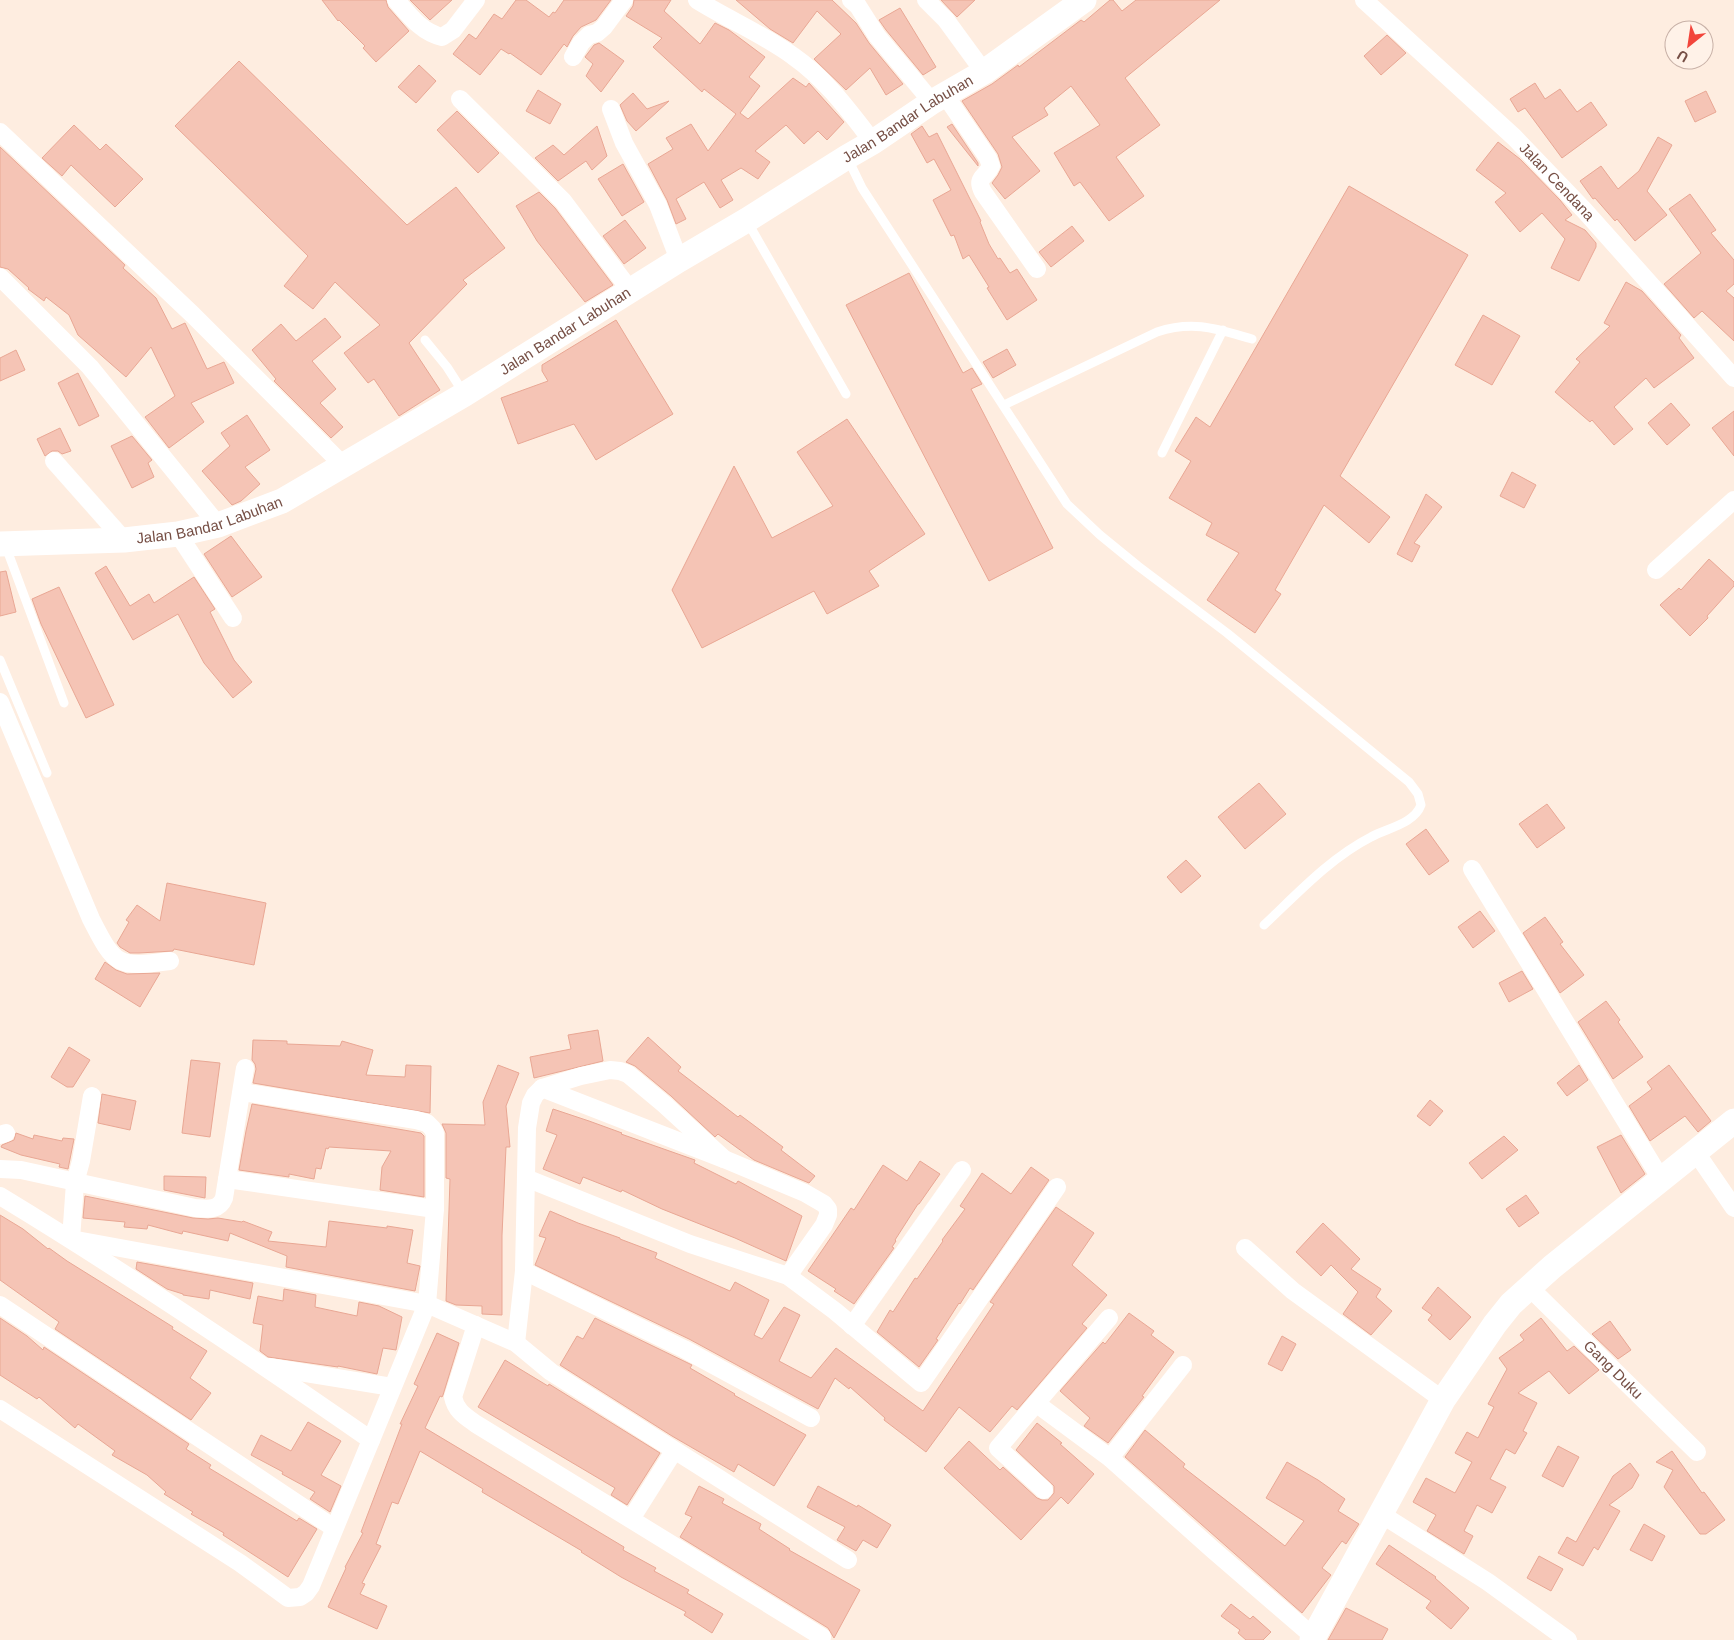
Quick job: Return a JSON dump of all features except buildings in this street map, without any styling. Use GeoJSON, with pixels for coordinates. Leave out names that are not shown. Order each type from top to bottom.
{"type":"FeatureCollection","features":[{"type":"Feature","properties":{"kind":"main road","name":"Jalan Bandar Labuhan"},"geometry":{"type":"LineString","coordinates":[[3,544],[124,540],[178,534],[218,525],[282,501],[465,394],[630,290],[874,142],[938,99],[984,72],[1084,0]]}},
{"type":"Feature","properties":{"kind":"main road"},"geometry":{"type":"LineString","coordinates":[[1313,1638],[1443,1400],[1494,1324],[1529,1287],[1734,1121]]}},
{"type":"Feature","properties":{"kind":"street"},"geometry":{"type":"LineString","coordinates":[[396,0],[415,22],[431,34],[442,37],[453,30],[476,0]]}},
{"type":"Feature","properties":{"kind":"street"},"geometry":{"type":"LineString","coordinates":[[573,57],[581,43],[589,35],[597,33],[604,27],[624,0]]}},
{"type":"Feature","properties":{"kind":"street"},"geometry":{"type":"LineString","coordinates":[[698,0],[719,14],[760,34],[794,56],[840,98],[874,142]]}},
{"type":"Feature","properties":{"kind":"street"},"geometry":{"type":"LineString","coordinates":[[851,0],[858,6],[877,36],[938,99],[988,158],[991,166],[980,180],[983,192],[1037,269]]}},
{"type":"Feature","properties":{"kind":"street"},"geometry":{"type":"LineString","coordinates":[[926,0],[946,20],[984,72]]}},
{"type":"Feature","properties":{"kind":"street","name":"Jalan Cendana"},"geometry":{"type":"LineString","coordinates":[[1364,0],[1514,137],[1584,210],[1734,378]]}},
{"type":"Feature","properties":{"kind":"street"},"geometry":{"type":"LineString","coordinates":[[460,99],[563,201],[630,290]]}},
{"type":"Feature","properties":{"kind":"street"},"geometry":{"type":"LineString","coordinates":[[611,109],[624,143],[658,205],[679,260]]}},
{"type":"Feature","properties":{"kind":"street"},"geometry":{"type":"LineString","coordinates":[[0,132],[193,315],[343,465]]}},
{"type":"Feature","properties":{"kind":"street"},"geometry":{"type":"LineString","coordinates":[[0,277],[90,368],[218,525]]}},
{"type":"Feature","properties":{"kind":"street"},"geometry":{"type":"LineString","coordinates":[[54,461],[124,540]]}},
{"type":"Feature","properties":{"kind":"street"},"geometry":{"type":"LineString","coordinates":[[1656,570],[1734,500]]}},
{"type":"Feature","properties":{"kind":"street"},"geometry":{"type":"LineString","coordinates":[[178,534],[233,618]]}},
{"type":"Feature","properties":{"kind":"street"},"geometry":{"type":"LineString","coordinates":[[0,702],[92,919],[110,954],[128,964],[141,965],[170,961]]}},
{"type":"Feature","properties":{"kind":"street"},"geometry":{"type":"LineString","coordinates":[[1472,869],[1661,1179]]}},
{"type":"Feature","properties":{"kind":"street"},"geometry":{"type":"LineString","coordinates":[[0,1169],[21,1170],[75,1183],[205,1209],[216,1208],[221,1205],[227,1180],[245,1068]]}},
{"type":"Feature","properties":{"kind":"street"},"geometry":{"type":"LineString","coordinates":[[516,1343],[524,1271],[526,1146],[529,1113],[535,1095],[542,1088],[610,1070],[628,1074],[724,1159]]}},
{"type":"Feature","properties":{"kind":"street"},"geometry":{"type":"LineString","coordinates":[[542,1088],[724,1159],[805,1193],[824,1204],[828,1209],[824,1225],[788,1276]]}},
{"type":"Feature","properties":{"kind":"street"},"geometry":{"type":"LineString","coordinates":[[0,1409],[240,1563],[288,1598],[300,1597],[306,1593],[311,1586],[372,1440],[392,1386],[428,1304],[435,1209],[435,1133],[427,1123],[416,1120],[242,1092]]}},
{"type":"Feature","properties":{"kind":"street"},"geometry":{"type":"LineString","coordinates":[[71,1239],[75,1183],[81,1161],[92,1096]]}},
{"type":"Feature","properties":{"kind":"street"},"geometry":{"type":"LineString","coordinates":[[1696,1152],[1734,1208]]}},
{"type":"Feature","properties":{"kind":"street"},"geometry":{"type":"LineString","coordinates":[[852,1326],[962,1170]]}},
{"type":"Feature","properties":{"kind":"street"},"geometry":{"type":"LineString","coordinates":[[526,1178],[690,1244],[788,1276],[814,1294],[921,1383],[1057,1186]]}},
{"type":"Feature","properties":{"kind":"street"},"geometry":{"type":"LineString","coordinates":[[227,1180],[435,1209]]}},
{"type":"Feature","properties":{"kind":"street"},"geometry":{"type":"LineString","coordinates":[[0,1196],[71,1239],[372,1440]]}},
{"type":"Feature","properties":{"kind":"street"},"geometry":{"type":"LineString","coordinates":[[71,1239],[428,1304],[516,1343],[551,1372],[848,1560]]}},
{"type":"Feature","properties":{"kind":"street"},"geometry":{"type":"LineString","coordinates":[[1245,1248],[1293,1291],[1443,1400]]}},
{"type":"Feature","properties":{"kind":"street"},"geometry":{"type":"LineString","coordinates":[[524,1271],[684,1349],[811,1418]]}},
{"type":"Feature","properties":{"kind":"street","name":"Gang Duku"},"geometry":{"type":"LineString","coordinates":[[1529,1287],[1697,1452]]}},
{"type":"Feature","properties":{"kind":"street"},"geometry":{"type":"LineString","coordinates":[[0,1305],[334,1528]]}},
{"type":"Feature","properties":{"kind":"street"},"geometry":{"type":"LineString","coordinates":[[1044,1490],[998,1448],[1109,1318]]}},
{"type":"Feature","properties":{"kind":"street"},"geometry":{"type":"LineString","coordinates":[[476,1326],[453,1397],[455,1406],[461,1413],[822,1637]]}},
{"type":"Feature","properties":{"kind":"street"},"geometry":{"type":"LineString","coordinates":[[1110,1458],[1183,1365]]}},
{"type":"Feature","properties":{"kind":"street"},"geometry":{"type":"LineString","coordinates":[[265,1367],[392,1386]]}},
{"type":"Feature","properties":{"kind":"street"},"geometry":{"type":"LineString","coordinates":[[1036,1404],[1110,1458],[1313,1638]]}},
{"type":"Feature","properties":{"kind":"street"},"geometry":{"type":"LineString","coordinates":[[631,1519],[674,1451]]}},
{"type":"Feature","properties":{"kind":"street"},"geometry":{"type":"LineString","coordinates":[[1380,1514],[1488,1582],[1568,1640]]}},
{"type":"Feature","properties":{"kind":"lane"},"geometry":{"type":"LineString","coordinates":[[847,157],[862,188],[1066,504],[1138,566],[1227,633],[1409,782],[1418,794],[1421,805],[1414,817],[1369,837],[1331,863],[1264,925]]}},
{"type":"Feature","properties":{"kind":"lane"},"geometry":{"type":"LineString","coordinates":[[747,220],[846,394]]}},
{"type":"Feature","properties":{"kind":"lane"},"geometry":{"type":"LineString","coordinates":[[1004,406],[1157,332],[1186,325],[1223,330],[1252,339]]}},
{"type":"Feature","properties":{"kind":"lane"},"geometry":{"type":"LineString","coordinates":[[1162,453],[1223,330]]}},
{"type":"Feature","properties":{"kind":"lane"},"geometry":{"type":"LineString","coordinates":[[425,340],[447,367],[465,394]]}},
{"type":"Feature","properties":{"kind":"lane"},"geometry":{"type":"LineString","coordinates":[[3,544],[64,704]]}},
{"type":"Feature","properties":{"kind":"lane"},"geometry":{"type":"LineString","coordinates":[[0,660],[47,773]]}}]}
